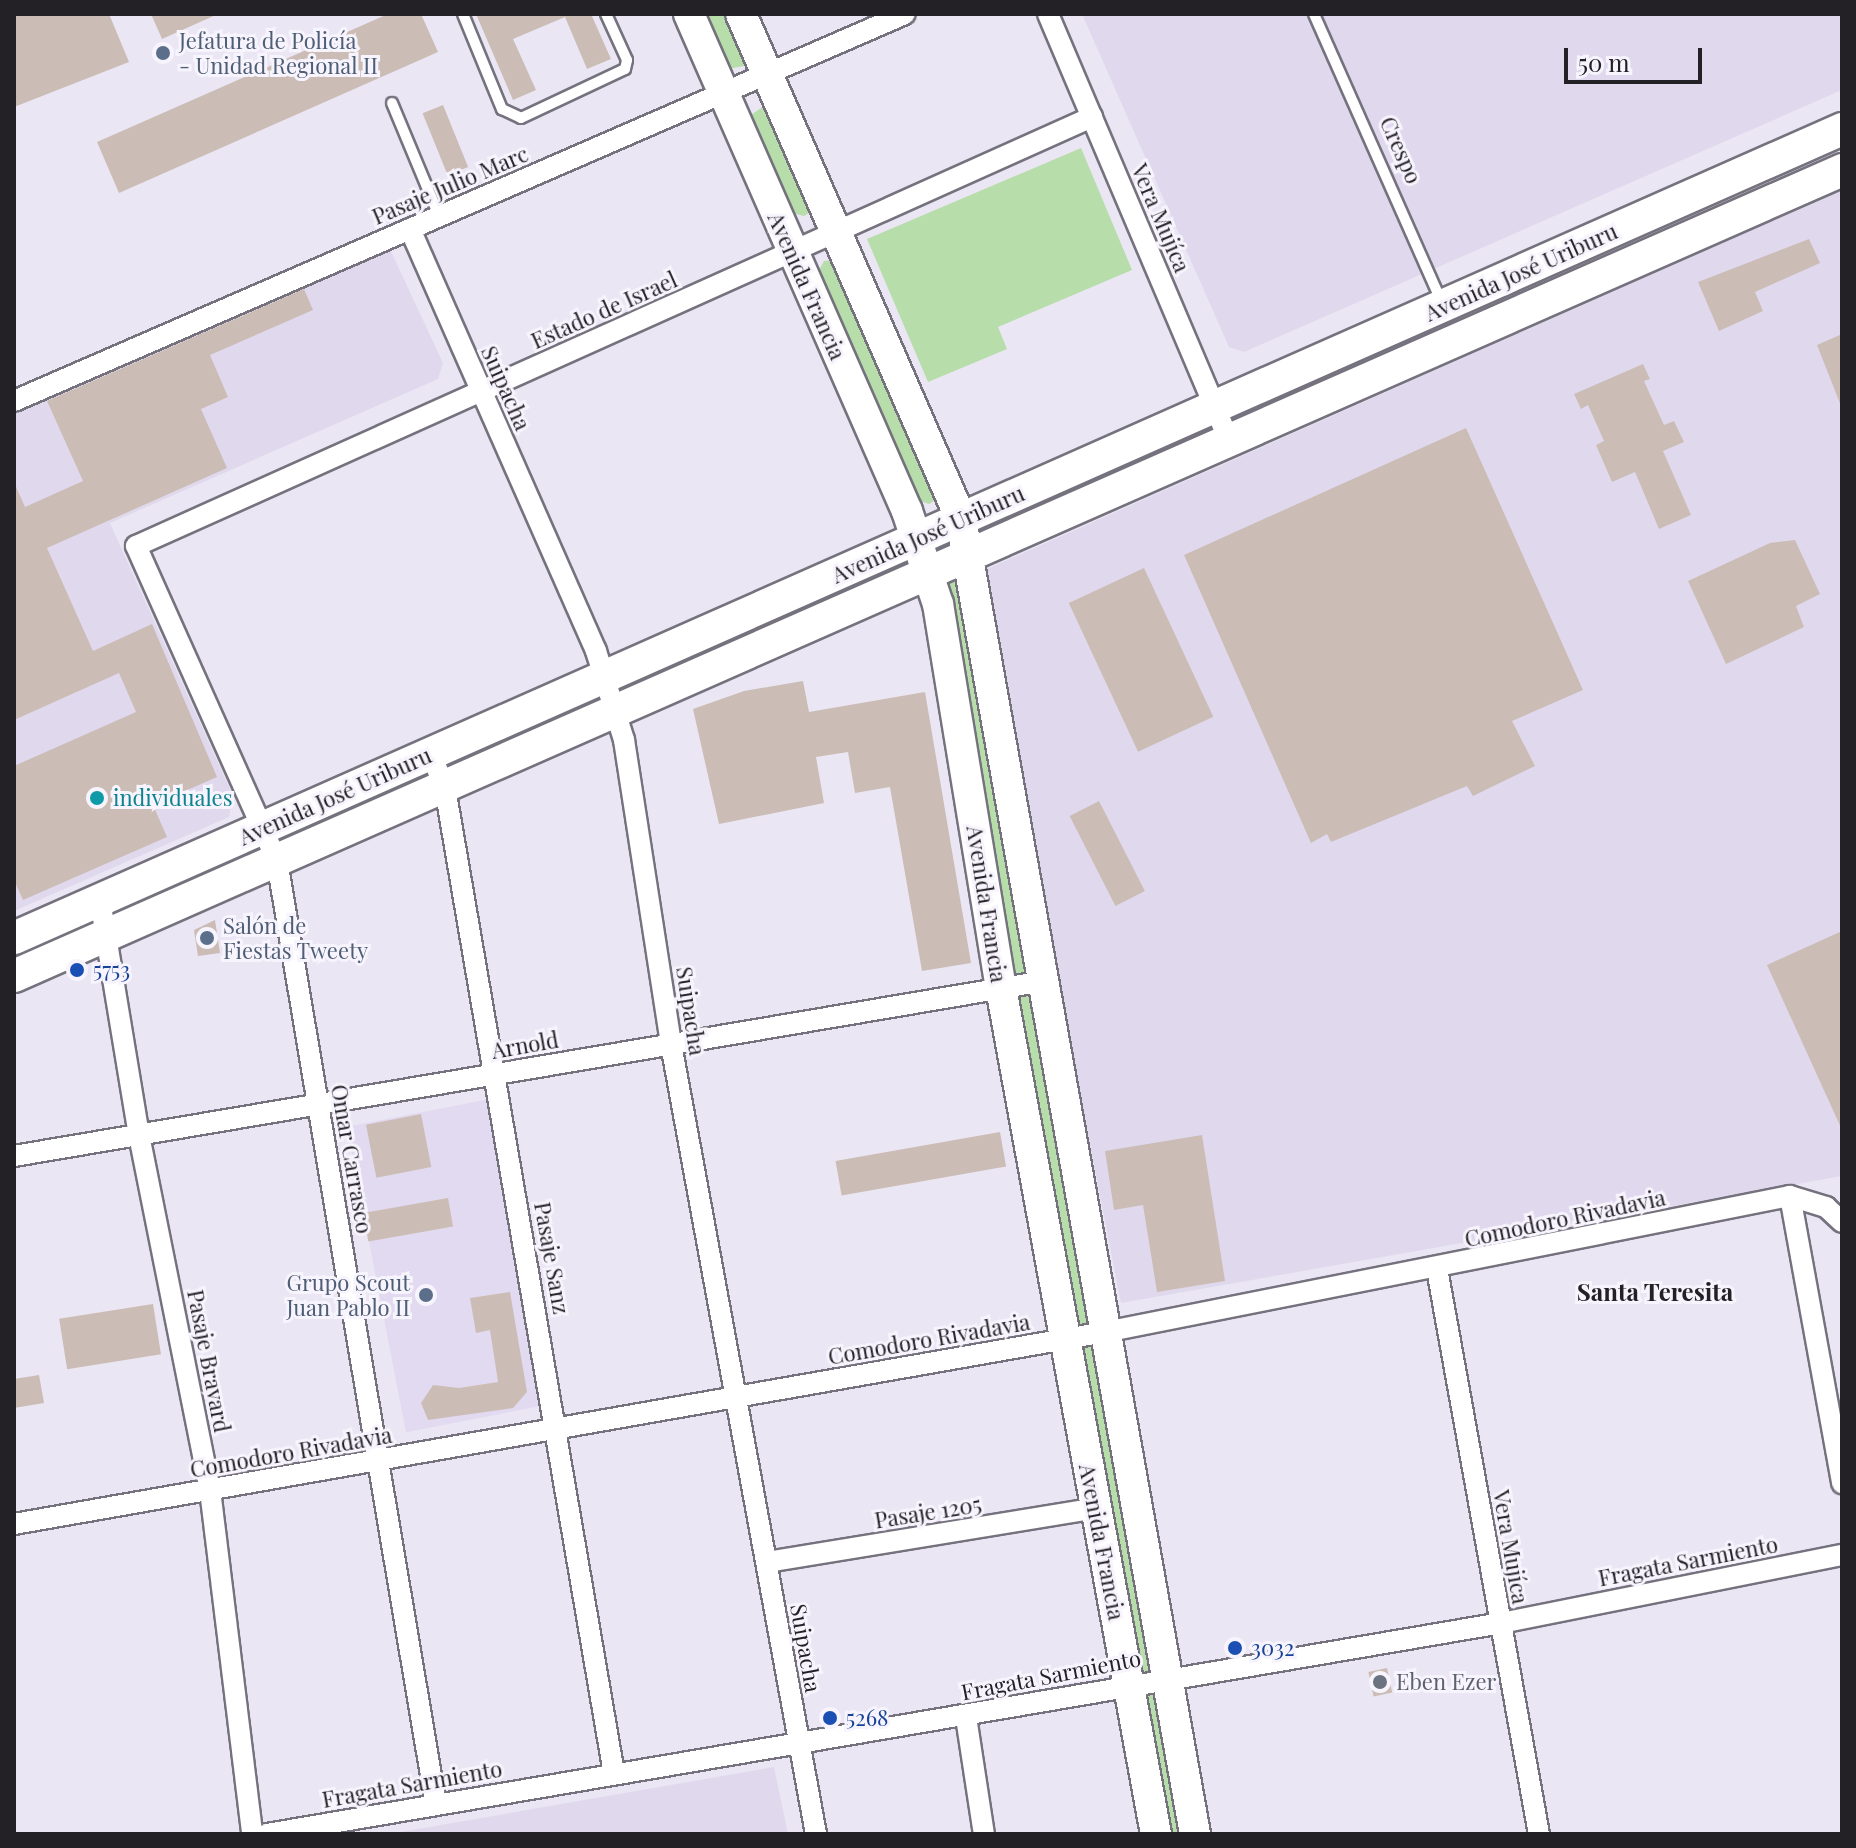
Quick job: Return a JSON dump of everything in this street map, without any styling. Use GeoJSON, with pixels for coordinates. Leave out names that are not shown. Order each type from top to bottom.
{"type":"FeatureCollection","features":[{"type":"Feature","properties":{"kind":"main road","name":"Avenida Francia"},"geometry":{"type":"LineString","coordinates":[[689,14],[930,575],[1064,1339],[1156,1834]]}},
{"type":"Feature","properties":{"kind":"main road","name":"Avenida Francia"},"geometry":{"type":"LineString","coordinates":[[741,14],[961,519],[1195,1834]]}},
{"type":"Feature","properties":{"kind":"main road","name":"Avenida José Uriburu"},"geometry":{"type":"LineString","coordinates":[[14,938],[1842,129]]}},
{"type":"Feature","properties":{"kind":"main road","name":"Avenida José Uriburu"},"geometry":{"type":"LineString","coordinates":[[14,976],[930,575],[1842,170]]}},
{"type":"Feature","properties":{"kind":"street","name":"Pasaje Julio Marc"},"geometry":{"type":"LineString","coordinates":[[14,401],[905,14]]}},
{"type":"Feature","properties":{"kind":"street","name":"Vera Mujíca"},"geometry":{"type":"LineString","coordinates":[[1048,14],[1230,442]]}},
{"type":"Feature","properties":{"kind":"street","name":"Estado de Israel"},"geometry":{"type":"LineString","coordinates":[[136,546],[1092,117]]}},
{"type":"Feature","properties":{"kind":"street"},"geometry":{"type":"LineString","coordinates":[[1640,219],[1656,252]]}},
{"type":"Feature","properties":{"kind":"street","name":"Suipacha"},"geometry":{"type":"LineString","coordinates":[[410,229],[604,677],[624,740],[671,1044],[816,1834]]}},
{"type":"Feature","properties":{"kind":"street"},"geometry":{"type":"LineString","coordinates":[[1443,306],[1458,340]]}},
{"type":"Feature","properties":{"kind":"street","name":"Omar Carrasco"},"geometry":{"type":"LineString","coordinates":[[136,546],[277,861],[436,1805]]}},
{"type":"Feature","properties":{"kind":"street","name":"Pasaje Sanz"},"geometry":{"type":"LineString","coordinates":[[431,754],[445,788],[559,1430],[614,1774]]}},
{"type":"Feature","properties":{"kind":"street","name":"Pasaje Bravard"},"geometry":{"type":"LineString","coordinates":[[100,900],[139,1135],[210,1490],[252,1834]]}},
{"type":"Feature","properties":{"kind":"street","name":"Arnold"},"geometry":{"type":"LineString","coordinates":[[14,1156],[1044,981]]}},
{"type":"Feature","properties":{"kind":"street"},"geometry":{"type":"LineString","coordinates":[[1842,1222],[1826,1207],[1790,1196],[1842,1483]]}},
{"type":"Feature","properties":{"kind":"street","name":"Comodoro Rivadavia"},"geometry":{"type":"LineString","coordinates":[[14,1524],[1105,1332],[1437,1269],[1790,1196]]}},
{"type":"Feature","properties":{"kind":"street","name":"Vera Mujíca"},"geometry":{"type":"LineString","coordinates":[[1437,1269],[1539,1834]]}},
{"type":"Feature","properties":{"kind":"street","name":"Pasaje 1205"},"geometry":{"type":"LineString","coordinates":[[767,1562],[1096,1508]]}},
{"type":"Feature","properties":{"kind":"street","name":"Fragata Sarmiento"},"geometry":{"type":"LineString","coordinates":[[267,1834],[614,1774],[799,1746],[1129,1684],[1501,1623],[1842,1555]]}},
{"type":"Feature","properties":{"kind":"street"},"geometry":{"type":"LineString","coordinates":[[966,1717],[984,1834]]}},
{"type":"Feature","properties":{"kind":"lane"},"geometry":{"type":"LineString","coordinates":[[463,14],[502,109],[521,118],[625,69],[627,60],[606,14]]}},
{"type":"Feature","properties":{"kind":"lane","name":"Crespo"},"geometry":{"type":"LineString","coordinates":[[1314,14],[1443,306]]}},
{"type":"Feature","properties":{"kind":"lane"},"geometry":{"type":"LineString","coordinates":[[392,103],[439,216]]}},
{"type":"Feature","properties":{"kind":"shaded area"},"geometry":{"type":"Polygon","coordinates":[[[1082,14],[1842,14],[1842,90],[1244,352],[1229,347],[1082,14]]]}},
{"type":"Feature","properties":{"kind":"shaded area"},"geometry":{"type":"Polygon","coordinates":[[[1842,190],[1842,1176],[1121,1303],[978,573],[1842,190]]]}},
{"type":"Feature","properties":{"kind":"shaded area"},"geometry":{"type":"Polygon","coordinates":[[[389,247],[443,363],[438,379],[110,523],[233,796],[229,817],[14,911],[14,413],[389,247]]]}},
{"type":"Feature","properties":{"kind":"shaded area"},"geometry":{"type":"Polygon","coordinates":[[[490,1099],[549,1404],[406,1432],[347,1127],[490,1099]]]}},
{"type":"Feature","properties":{"kind":"shaded area"},"geometry":{"type":"Polygon","coordinates":[[[774,1767],[788,1834],[389,1834],[774,1767]]]}},
{"type":"Feature","properties":{"kind":"green space"},"geometry":{"type":"Polygon","coordinates":[[[700,14],[730,14],[748,59],[744,66],[728,69],[700,14]]]}},
{"type":"Feature","properties":{"kind":"green space"},"geometry":{"type":"Polygon","coordinates":[[[764,106],[772,110],[812,211],[804,216],[788,212],[748,117],[764,106]]]}},
{"type":"Feature","properties":{"kind":"green space"},"geometry":{"type":"Polygon","coordinates":[[[1081,148],[1132,270],[998,327],[1007,349],[928,382],[867,239],[1081,148]]]}},
{"type":"Feature","properties":{"kind":"green space"},"geometry":{"type":"Polygon","coordinates":[[[833,260],[937,499],[929,504],[915,499],[817,274],[824,261],[833,260]]]}},
{"type":"Feature","properties":{"kind":"green space"},"geometry":{"type":"Polygon","coordinates":[[[970,557],[1195,1834],[1150,1834],[927,565],[970,557]]]}},
{"type":"Feature","properties":{"kind":"building"},"geometry":{"type":"Polygon","coordinates":[[[14,14],[109,14],[129,62],[14,107],[14,14]]]}},
{"type":"Feature","properties":{"kind":"building"},"geometry":{"type":"Polygon","coordinates":[[[151,14],[218,14],[162,39],[151,14]]]}},
{"type":"Feature","properties":{"kind":"building"},"geometry":{"type":"Polygon","coordinates":[[[388,14],[421,14],[438,52],[119,193],[97,142],[388,14]]]}},
{"type":"Feature","properties":{"kind":"building"},"geometry":{"type":"Polygon","coordinates":[[[476,14],[591,14],[611,59],[587,69],[565,17],[513,39],[536,90],[513,100],[476,14]]]}},
{"type":"Feature","properties":{"kind":"building"},"geometry":{"type":"Polygon","coordinates":[[[443,105],[468,167],[448,175],[423,113],[443,105]]]}},
{"type":"Feature","properties":{"kind":"building"},"geometry":{"type":"Polygon","coordinates":[[[1809,239],[1820,263],[1755,292],[1763,311],[1719,331],[1698,282],[1809,239]]]}},
{"type":"Feature","properties":{"kind":"building"},"geometry":{"type":"Polygon","coordinates":[[[304,289],[313,310],[210,355],[228,397],[201,409],[227,468],[47,548],[93,651],[152,624],[217,777],[153,805],[167,837],[23,900],[14,880],[14,766],[136,712],[119,673],[14,720],[14,482],[25,507],[83,481],[47,401],[304,289]]]}},
{"type":"Feature","properties":{"kind":"building"},"geometry":{"type":"Polygon","coordinates":[[[1842,334],[1842,405],[1841,406],[1817,345],[1842,334]]]}},
{"type":"Feature","properties":{"kind":"building"},"geometry":{"type":"Polygon","coordinates":[[[1643,364],[1650,379],[1644,381],[1664,425],[1674,421],[1684,442],[1663,451],[1691,515],[1659,529],[1635,472],[1612,482],[1596,445],[1604,441],[1588,405],[1581,409],[1574,394],[1643,364]]]}},
{"type":"Feature","properties":{"kind":"building"},"geometry":{"type":"Polygon","coordinates":[[[1466,428],[1583,690],[1512,721],[1535,766],[1473,796],[1467,786],[1331,842],[1327,834],[1311,843],[1184,555],[1466,428]]]}},
{"type":"Feature","properties":{"kind":"building"},"geometry":{"type":"Polygon","coordinates":[[[1795,540],[1820,594],[1796,606],[1804,627],[1726,664],[1688,581],[1770,543],[1795,540]]]}},
{"type":"Feature","properties":{"kind":"building"},"geometry":{"type":"Polygon","coordinates":[[[1144,568],[1213,717],[1138,752],[1069,603],[1144,568]]]}},
{"type":"Feature","properties":{"kind":"building"},"geometry":{"type":"Polygon","coordinates":[[[803,681],[809,712],[925,692],[971,963],[922,971],[890,787],[855,793],[848,752],[816,757],[824,803],[719,824],[693,709],[744,691],[803,681]]]}},
{"type":"Feature","properties":{"kind":"building"},"geometry":{"type":"Polygon","coordinates":[[[1099,801],[1145,891],[1115,906],[1070,816],[1099,801]]]}},
{"type":"Feature","properties":{"kind":"building"},"geometry":{"type":"Polygon","coordinates":[[[215,920],[220,953],[198,956],[194,930],[215,920]]]}},
{"type":"Feature","properties":{"kind":"building"},"geometry":{"type":"Polygon","coordinates":[[[1842,931],[1842,1130],[1767,965],[1842,931]]]}},
{"type":"Feature","properties":{"kind":"building"},"geometry":{"type":"Polygon","coordinates":[[[421,1114],[431,1167],[376,1178],[366,1125],[421,1114]]]}},
{"type":"Feature","properties":{"kind":"building"},"geometry":{"type":"Polygon","coordinates":[[[1000,1132],[1006,1166],[842,1195],[836,1161],[1000,1132]]]}},
{"type":"Feature","properties":{"kind":"building"},"geometry":{"type":"Polygon","coordinates":[[[1202,1135],[1225,1281],[1157,1292],[1143,1205],[1114,1210],[1105,1151],[1202,1135]]]}},
{"type":"Feature","properties":{"kind":"building"},"geometry":{"type":"Polygon","coordinates":[[[448,1198],[453,1227],[368,1241],[363,1213],[448,1198]]]}},
{"type":"Feature","properties":{"kind":"building"},"geometry":{"type":"Polygon","coordinates":[[[510,1292],[527,1392],[513,1408],[428,1420],[421,1403],[433,1385],[459,1388],[498,1382],[490,1330],[476,1333],[470,1298],[510,1292]]]}},
{"type":"Feature","properties":{"kind":"building"},"geometry":{"type":"Polygon","coordinates":[[[153,1304],[161,1354],[67,1369],[59,1319],[153,1304]]]}},
{"type":"Feature","properties":{"kind":"building"},"geometry":{"type":"Polygon","coordinates":[[[39,1375],[44,1403],[14,1408],[14,1379],[39,1375]]]}},
{"type":"Feature","properties":{"kind":"building","name":"Eben Ezer"},"geometry":{"type":"Polygon","coordinates":[[[1387,1668],[1392,1692],[1374,1696],[1368,1672],[1387,1668]]]}},
{"type":"Feature","properties":{"kind":"place","name":"Jefatura de Policía - Unidad Regional II"},"geometry":{"type":"Point","coordinates":[163,53]}},
{"type":"Feature","properties":{"kind":"place","name":"individuales"},"geometry":{"type":"Point","coordinates":[97,798]}},
{"type":"Feature","properties":{"kind":"place","name":"Salón de Fiestas Tweety"},"geometry":{"type":"Point","coordinates":[207,938]}},
{"type":"Feature","properties":{"kind":"place","name":"5753"},"geometry":{"type":"Point","coordinates":[77,970]}},
{"type":"Feature","properties":{"kind":"place","name":"Grupo Scout Juan Pablo II"},"geometry":{"type":"Point","coordinates":[426,1295]}},
{"type":"Feature","properties":{"kind":"place","name":"3032"},"geometry":{"type":"Point","coordinates":[1235,1648]}},
{"type":"Feature","properties":{"kind":"place","name":"Eben Ezer"},"geometry":{"type":"Point","coordinates":[1380,1682]}},
{"type":"Feature","properties":{"kind":"place","name":"5268"},"geometry":{"type":"Point","coordinates":[830,1718]}},
{"type":"Feature","properties":{"kind":"district","name":"Santa Teresita"},"geometry":{"type":"Point","coordinates":[1655,1292]}}]}
